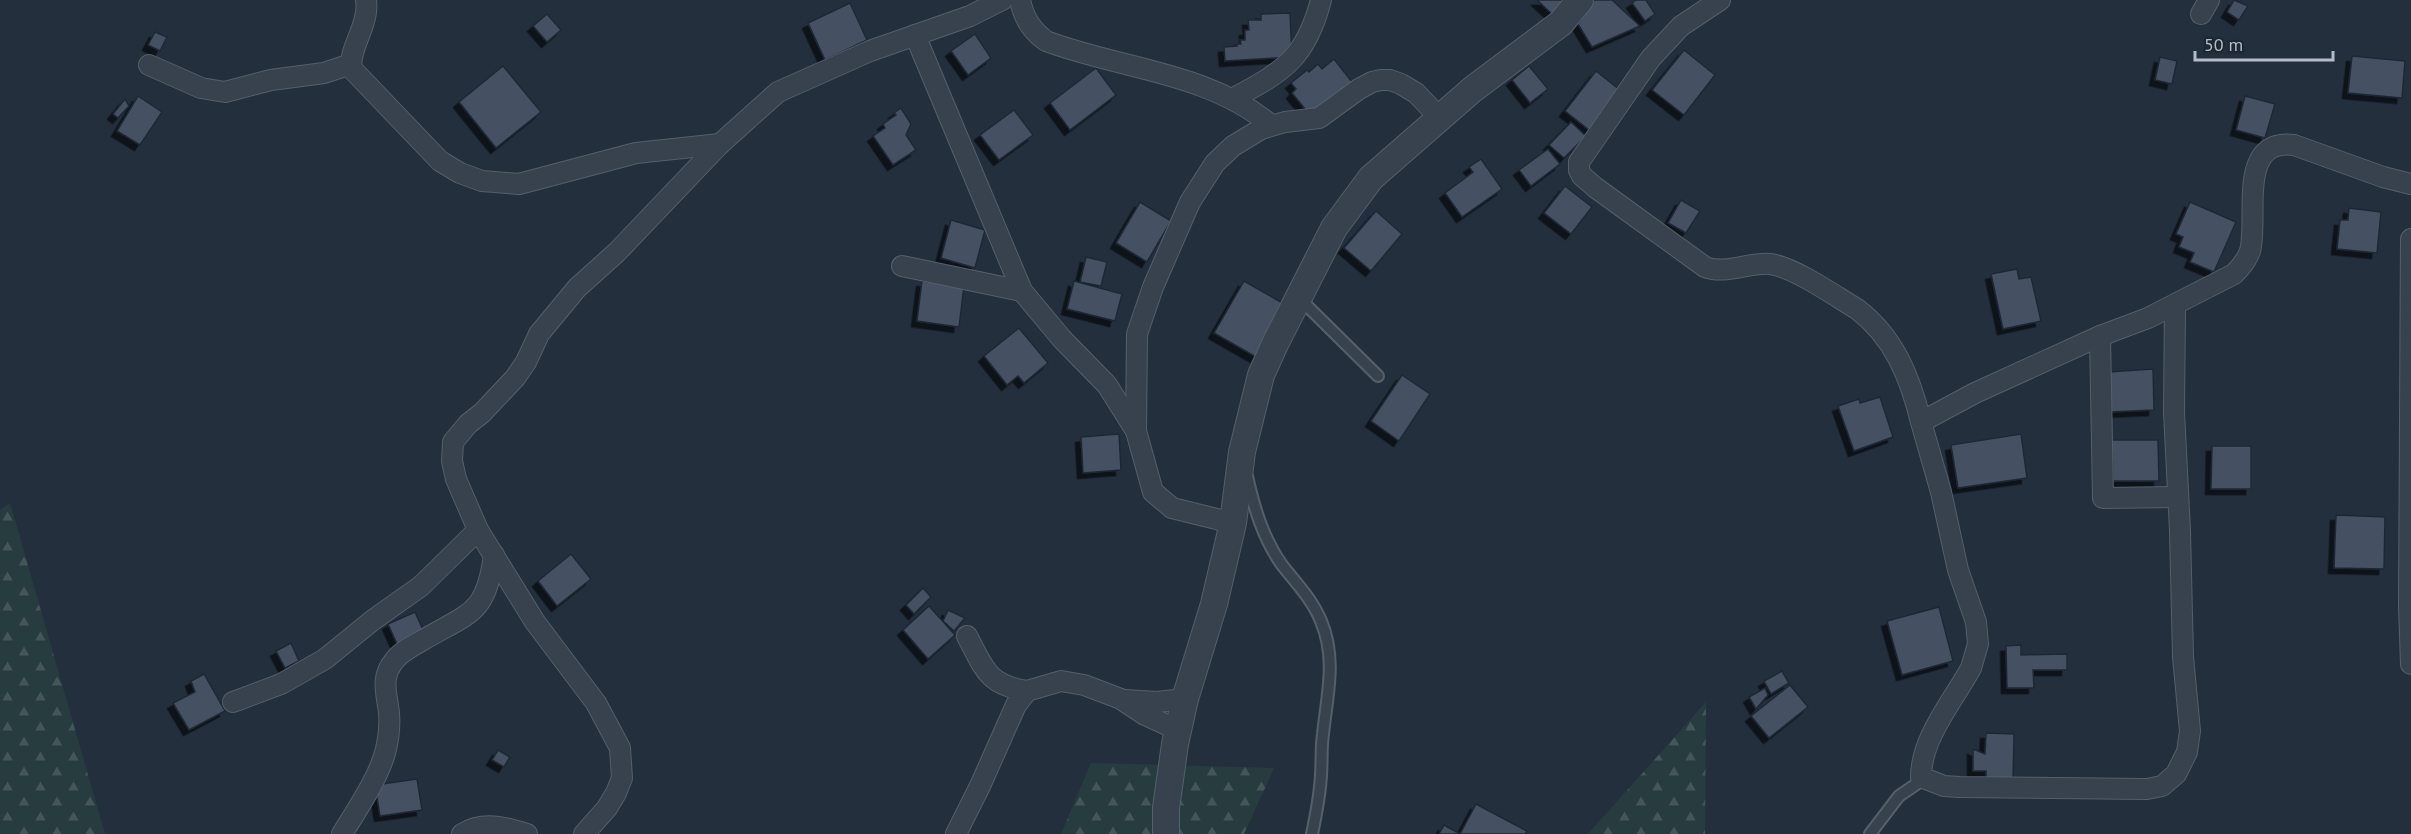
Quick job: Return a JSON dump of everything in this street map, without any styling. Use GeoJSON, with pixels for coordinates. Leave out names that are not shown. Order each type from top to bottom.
{"type":"FeatureCollection","features":[{"type":"Feature","properties":{"kind":"street"},"geometry":{"type":"LineString","coordinates":[[366,0],[365,23],[351,64],[357,76],[396,112],[440,161],[460,173],[482,181],[519,184],[636,153],[720,144]]}},
{"type":"Feature","properties":{"kind":"street"},"geometry":{"type":"LineString","coordinates":[[584,834],[607,808],[616,793],[622,778],[620,747],[596,703],[535,622],[478,530],[456,478],[452,461],[453,442],[515,378],[526,362],[539,334],[577,288],[617,252],[720,144],[778,92],[870,51],[970,16],[1002,0]]}},
{"type":"Feature","properties":{"kind":"street"},"geometry":{"type":"LineString","coordinates":[[1020,0],[1034,32],[1046,41],[1150,70],[1234,98],[1271,125]]}},
{"type":"Feature","properties":{"kind":"street"},"geometry":{"type":"LineString","coordinates":[[1234,98],[1270,79],[1298,54],[1316,20],[1321,0]]}},
{"type":"Feature","properties":{"kind":"street"},"geometry":{"type":"LineString","coordinates":[[1166,834],[1166,808],[1178,730],[1214,604],[1233,523],[1242,452],[1261,375],[1298,297],[1334,228],[1371,178],[1473,89],[1561,23],[1580,0]]}},
{"type":"Feature","properties":{"kind":"street"},"geometry":{"type":"LineString","coordinates":[[1720,0],[1681,26],[1652,58],[1583,155],[1579,162],[1580,173],[1596,188],[1705,267],[1717,269],[1764,264],[1779,266],[1857,309],[1892,344],[1904,368],[1921,422],[1978,636],[1977,651],[1971,668],[1928,745],[1923,760],[1922,777],[1944,786],[1959,787],[2147,789],[2162,786],[2176,774],[2187,752],[2190,731],[2183,647],[2177,497],[2174,411],[2175,305]]}},
{"type":"Feature","properties":{"kind":"street"},"geometry":{"type":"LineString","coordinates":[[915,35],[931,67],[1022,291],[1062,339],[1107,385],[1136,431],[1148,479],[1153,492],[1160,500],[1172,508],[1233,523]]}},
{"type":"Feature","properties":{"kind":"street"},"geometry":{"type":"LineString","coordinates":[[149,65],[201,88],[225,92],[271,80],[324,73],[351,64]]}},
{"type":"Feature","properties":{"kind":"street"},"geometry":{"type":"LineString","coordinates":[[1136,431],[1137,334],[1153,287],[1190,202],[1215,163],[1233,146],[1260,129],[1271,125],[1319,118],[1359,89],[1381,80],[1401,84],[1416,93],[1440,119]]}},
{"type":"Feature","properties":{"kind":"street"},"geometry":{"type":"LineString","coordinates":[[1921,422],[1975,393],[2100,336],[2148,318],[2225,280],[2244,264],[2250,249],[2254,179],[2261,158],[2270,147],[2283,143],[2294,145],[2383,177],[2411,184]]}},
{"type":"Feature","properties":{"kind":"street"},"geometry":{"type":"LineString","coordinates":[[2411,239],[2409,606],[2411,664]]}},
{"type":"Feature","properties":{"kind":"street"},"geometry":{"type":"LineString","coordinates":[[902,266],[1022,291]]}},
{"type":"Feature","properties":{"kind":"street"},"geometry":{"type":"LineString","coordinates":[[2100,336],[2103,498],[2177,497]]}},
{"type":"Feature","properties":{"kind":"street"},"geometry":{"type":"LineString","coordinates":[[233,702],[281,684],[325,659],[373,620],[421,586],[478,530]]}},
{"type":"Feature","properties":{"kind":"street"},"geometry":{"type":"LineString","coordinates":[[342,834],[364,797],[386,752],[390,731],[384,688],[386,675],[393,662],[404,651],[470,614],[482,601],[488,587],[494,555]]}},
{"type":"Feature","properties":{"kind":"street"},"geometry":{"type":"LineString","coordinates":[[967,636],[987,672],[1009,688],[1027,691],[1061,681],[1084,685],[1122,699],[1145,715],[1178,730]]}},
{"type":"Feature","properties":{"kind":"street"},"geometry":{"type":"LineString","coordinates":[[956,834],[1016,705],[1027,691]]}},
{"type":"Feature","properties":{"kind":"street"},"geometry":{"type":"LineString","coordinates":[[1122,699],[1157,702],[1185,699]]}},
{"type":"Feature","properties":{"kind":"street"},"geometry":{"type":"LineString","coordinates":[[462,834],[482,825],[527,834]]}},
{"type":"Feature","properties":{"kind":"lane"},"geometry":{"type":"LineString","coordinates":[[1298,297],[1378,376]]}},
{"type":"Feature","properties":{"kind":"lane"},"geometry":{"type":"LineString","coordinates":[[1242,452],[1253,505],[1265,539],[1282,565],[1306,594],[1321,621],[1330,651],[1331,678],[1322,736],[1321,777],[1312,834]]}},
{"type":"Feature","properties":{"kind":"lane"},"geometry":{"type":"LineString","coordinates":[[1869,834],[1899,796],[1918,783],[1922,777]]}},
{"type":"Feature","properties":{"kind":"green space"},"geometry":{"type":"Polygon","coordinates":[[[10,503],[105,834],[0,834],[0,510],[10,503]]]}},
{"type":"Feature","properties":{"kind":"green space"},"geometry":{"type":"Polygon","coordinates":[[[1706,702],[1705,834],[1588,834],[1706,702]]]}},
{"type":"Feature","properties":{"kind":"green space"},"geometry":{"type":"Polygon","coordinates":[[[1091,763],[1274,768],[1244,834],[1061,834],[1091,763]]]}},
{"type":"Feature","properties":{"kind":"building"},"geometry":{"type":"Polygon","coordinates":[[[1537,0],[1565,0],[1552,14],[1537,0]]]}},
{"type":"Feature","properties":{"kind":"building"},"geometry":{"type":"Polygon","coordinates":[[[1594,0],[1612,0],[1640,26],[1592,47],[1578,24],[1594,0]]]}},
{"type":"Feature","properties":{"kind":"building"},"geometry":{"type":"Polygon","coordinates":[[[1636,0],[1646,0],[1655,14],[1645,21],[1632,3],[1636,0]]]}},
{"type":"Feature","properties":{"kind":"building"},"geometry":{"type":"Polygon","coordinates":[[[2234,0],[2248,6],[2239,20],[2227,12],[2234,0]]]}},
{"type":"Feature","properties":{"kind":"building"},"geometry":{"type":"Polygon","coordinates":[[[850,3],[867,40],[825,60],[808,23],[850,3]]]}},
{"type":"Feature","properties":{"kind":"building"},"geometry":{"type":"Polygon","coordinates":[[[1290,13],[1292,57],[1225,61],[1224,47],[1237,46],[1241,44],[1240,40],[1245,40],[1245,30],[1249,30],[1248,20],[1261,20],[1261,14],[1290,13]]]}},
{"type":"Feature","properties":{"kind":"building"},"geometry":{"type":"Polygon","coordinates":[[[547,14],[561,30],[547,42],[533,26],[547,14]]]}},
{"type":"Feature","properties":{"kind":"building"},"geometry":{"type":"Polygon","coordinates":[[[155,32],[167,37],[160,51],[148,45],[155,32]]]}},
{"type":"Feature","properties":{"kind":"building"},"geometry":{"type":"Polygon","coordinates":[[[975,34],[991,58],[968,75],[951,51],[975,34]]]}},
{"type":"Feature","properties":{"kind":"building"},"geometry":{"type":"Polygon","coordinates":[[[1684,50],[1715,75],[1684,115],[1652,90],[1684,50]]]}},
{"type":"Feature","properties":{"kind":"building"},"geometry":{"type":"Polygon","coordinates":[[[2352,56],[2405,61],[2402,98],[2348,93],[2352,56]]]}},
{"type":"Feature","properties":{"kind":"building"},"geometry":{"type":"Polygon","coordinates":[[[2160,57],[2177,61],[2172,84],[2155,80],[2160,57]]]}},
{"type":"Feature","properties":{"kind":"building"},"geometry":{"type":"Polygon","coordinates":[[[1334,59],[1352,82],[1310,115],[1292,93],[1296,89],[1291,83],[1307,70],[1309,72],[1318,64],[1322,69],[1334,59]]]}},
{"type":"Feature","properties":{"kind":"building"},"geometry":{"type":"Polygon","coordinates":[[[503,66],[541,112],[496,148],[459,102],[503,66]]]}},
{"type":"Feature","properties":{"kind":"building"},"geometry":{"type":"Polygon","coordinates":[[[1529,66],[1548,89],[1530,103],[1512,80],[1529,66]]]}},
{"type":"Feature","properties":{"kind":"building"},"geometry":{"type":"Polygon","coordinates":[[[1096,68],[1116,95],[1070,130],[1050,103],[1096,68]]]}},
{"type":"Feature","properties":{"kind":"building"},"geometry":{"type":"Polygon","coordinates":[[[1596,71],[1620,90],[1589,130],[1565,111],[1596,71]]]}},
{"type":"Feature","properties":{"kind":"building"},"geometry":{"type":"Polygon","coordinates":[[[138,96],[162,112],[140,145],[117,131],[138,96]]]}},
{"type":"Feature","properties":{"kind":"building"},"geometry":{"type":"Polygon","coordinates":[[[2245,96],[2275,104],[2265,138],[2236,130],[2245,96]]]}},
{"type":"Feature","properties":{"kind":"building"},"geometry":{"type":"Polygon","coordinates":[[[125,99],[129,106],[118,118],[113,114],[125,99]]]}},
{"type":"Feature","properties":{"kind":"building"},"geometry":{"type":"Polygon","coordinates":[[[901,108],[911,124],[906,135],[916,150],[893,165],[873,136],[885,128],[883,124],[896,115],[894,113],[901,108]]]}},
{"type":"Feature","properties":{"kind":"building"},"geometry":{"type":"Polygon","coordinates":[[[1014,110],[1033,135],[999,160],[980,135],[1014,110]]]}},
{"type":"Feature","properties":{"kind":"building"},"geometry":{"type":"Polygon","coordinates":[[[1571,122],[1586,136],[1564,158],[1549,145],[1571,122]]]}},
{"type":"Feature","properties":{"kind":"building"},"geometry":{"type":"Polygon","coordinates":[[[1548,149],[1560,164],[1531,186],[1519,170],[1548,149]]]}},
{"type":"Feature","properties":{"kind":"building"},"geometry":{"type":"Polygon","coordinates":[[[1481,159],[1502,189],[1462,217],[1445,193],[1473,172],[1469,167],[1481,159]]]}},
{"type":"Feature","properties":{"kind":"building"},"geometry":{"type":"Polygon","coordinates":[[[1565,186],[1592,207],[1571,234],[1544,213],[1565,186]]]}},
{"type":"Feature","properties":{"kind":"building"},"geometry":{"type":"Polygon","coordinates":[[[1681,200],[1700,211],[1686,233],[1668,223],[1681,200]]]}},
{"type":"Feature","properties":{"kind":"building"},"geometry":{"type":"Polygon","coordinates":[[[1140,202],[1171,221],[1147,262],[1116,243],[1140,202]]]}},
{"type":"Feature","properties":{"kind":"building"},"geometry":{"type":"Polygon","coordinates":[[[2190,202],[2236,222],[2214,272],[2190,262],[2194,253],[2179,247],[2183,237],[2176,234],[2190,202]]]}},
{"type":"Feature","properties":{"kind":"building"},"geometry":{"type":"Polygon","coordinates":[[[2349,208],[2381,212],[2377,253],[2337,249],[2340,220],[2348,220],[2349,208]]]}},
{"type":"Feature","properties":{"kind":"building"},"geometry":{"type":"Polygon","coordinates":[[[1376,211],[1402,234],[1371,271],[1344,248],[1376,211]]]}},
{"type":"Feature","properties":{"kind":"building"},"geometry":{"type":"Polygon","coordinates":[[[951,220],[985,230],[975,268],[941,258],[951,220]]]}},
{"type":"Feature","properties":{"kind":"building"},"geometry":{"type":"Polygon","coordinates":[[[1086,257],[1107,262],[1101,286],[1080,282],[1086,257]]]}},
{"type":"Feature","properties":{"kind":"building"},"geometry":{"type":"Polygon","coordinates":[[[2017,269],[2019,279],[2031,277],[2041,321],[2003,329],[1991,274],[2017,269]]]}},
{"type":"Feature","properties":{"kind":"building"},"geometry":{"type":"Polygon","coordinates":[[[922,281],[964,286],[959,327],[917,321],[922,281]]]}},
{"type":"Feature","properties":{"kind":"building"},"geometry":{"type":"Polygon","coordinates":[[[1074,281],[1122,294],[1115,321],[1067,309],[1074,281]]]}},
{"type":"Feature","properties":{"kind":"building"},"geometry":{"type":"Polygon","coordinates":[[[1244,281],[1286,305],[1256,357],[1214,333],[1244,281]]]}},
{"type":"Feature","properties":{"kind":"building"},"geometry":{"type":"Polygon","coordinates":[[[1019,328],[1048,363],[1024,383],[1018,376],[1007,385],[984,356],[1019,328]]]}},
{"type":"Feature","properties":{"kind":"building"},"geometry":{"type":"Polygon","coordinates":[[[2153,369],[2154,410],[2110,412],[2108,372],[2153,369]]]}},
{"type":"Feature","properties":{"kind":"building"},"geometry":{"type":"Polygon","coordinates":[[[1402,375],[1430,394],[1399,441],[1371,421],[1402,375]]]}},
{"type":"Feature","properties":{"kind":"building"},"geometry":{"type":"Polygon","coordinates":[[[1880,397],[1893,437],[1854,451],[1838,406],[1859,399],[1860,403],[1880,397]]]}},
{"type":"Feature","properties":{"kind":"building"},"geometry":{"type":"Polygon","coordinates":[[[1119,434],[1121,470],[1083,473],[1081,437],[1119,434]]]}},
{"type":"Feature","properties":{"kind":"building"},"geometry":{"type":"Polygon","coordinates":[[[2021,434],[2027,478],[1958,488],[1951,445],[2021,434]]]}},
{"type":"Feature","properties":{"kind":"building"},"geometry":{"type":"Polygon","coordinates":[[[2112,440],[2158,440],[2159,481],[2113,481],[2112,440]]]}},
{"type":"Feature","properties":{"kind":"building"},"geometry":{"type":"Polygon","coordinates":[[[2212,446],[2251,446],[2251,489],[2211,489],[2212,446]]]}},
{"type":"Feature","properties":{"kind":"building"},"geometry":{"type":"Polygon","coordinates":[[[2336,515],[2385,517],[2384,569],[2334,568],[2336,515]]]}},
{"type":"Feature","properties":{"kind":"building"},"geometry":{"type":"Polygon","coordinates":[[[571,554],[591,579],[557,606],[538,581],[571,554]]]}},
{"type":"Feature","properties":{"kind":"building"},"geometry":{"type":"Polygon","coordinates":[[[923,588],[931,597],[914,614],[906,605],[923,588]]]}},
{"type":"Feature","properties":{"kind":"building"},"geometry":{"type":"Polygon","coordinates":[[[929,606],[955,635],[928,659],[903,630],[929,606]]]}},
{"type":"Feature","properties":{"kind":"building"},"geometry":{"type":"Polygon","coordinates":[[[1939,607],[1953,661],[1902,675],[1887,621],[1939,607]]]}},
{"type":"Feature","properties":{"kind":"building"},"geometry":{"type":"Polygon","coordinates":[[[948,610],[965,618],[954,631],[943,621],[948,610]]]}},
{"type":"Feature","properties":{"kind":"building"},"geometry":{"type":"Polygon","coordinates":[[[415,612],[424,632],[397,644],[388,624],[415,612]]]}},
{"type":"Feature","properties":{"kind":"building"},"geometry":{"type":"Polygon","coordinates":[[[291,643],[299,661],[285,668],[276,651],[291,643]]]}},
{"type":"Feature","properties":{"kind":"building"},"geometry":{"type":"Polygon","coordinates":[[[2021,645],[2021,655],[2067,654],[2067,670],[2033,670],[2034,688],[2007,688],[2006,646],[2021,645]]]}},
{"type":"Feature","properties":{"kind":"building"},"geometry":{"type":"Polygon","coordinates":[[[1782,671],[1789,683],[1771,694],[1764,681],[1782,671]]]}},
{"type":"Feature","properties":{"kind":"building"},"geometry":{"type":"Polygon","coordinates":[[[204,674],[225,711],[189,730],[173,703],[195,692],[191,681],[204,674]]]}},
{"type":"Feature","properties":{"kind":"building"},"geometry":{"type":"Polygon","coordinates":[[[1790,685],[1808,707],[1769,738],[1751,716],[1790,685]]]}},
{"type":"Feature","properties":{"kind":"building"},"geometry":{"type":"Polygon","coordinates":[[[1765,688],[1768,695],[1756,709],[1749,697],[1765,688]]]}},
{"type":"Feature","properties":{"kind":"building"},"geometry":{"type":"Polygon","coordinates":[[[1986,733],[2014,734],[2013,780],[1986,779],[1986,771],[1973,771],[1973,749],[1985,754],[1986,733]]]}},
{"type":"Feature","properties":{"kind":"building"},"geometry":{"type":"Polygon","coordinates":[[[498,750],[510,757],[504,767],[492,760],[498,750]]]}},
{"type":"Feature","properties":{"kind":"building"},"geometry":{"type":"Polygon","coordinates":[[[417,779],[422,810],[380,816],[375,785],[417,779]]]}},
{"type":"Feature","properties":{"kind":"building"},"geometry":{"type":"Polygon","coordinates":[[[1476,804],[1527,831],[1525,834],[1460,834],[1476,804]]]}},
{"type":"Feature","properties":{"kind":"building"},"geometry":{"type":"Polygon","coordinates":[[[1444,825],[1460,834],[1439,834],[1444,825]]]}}]}
